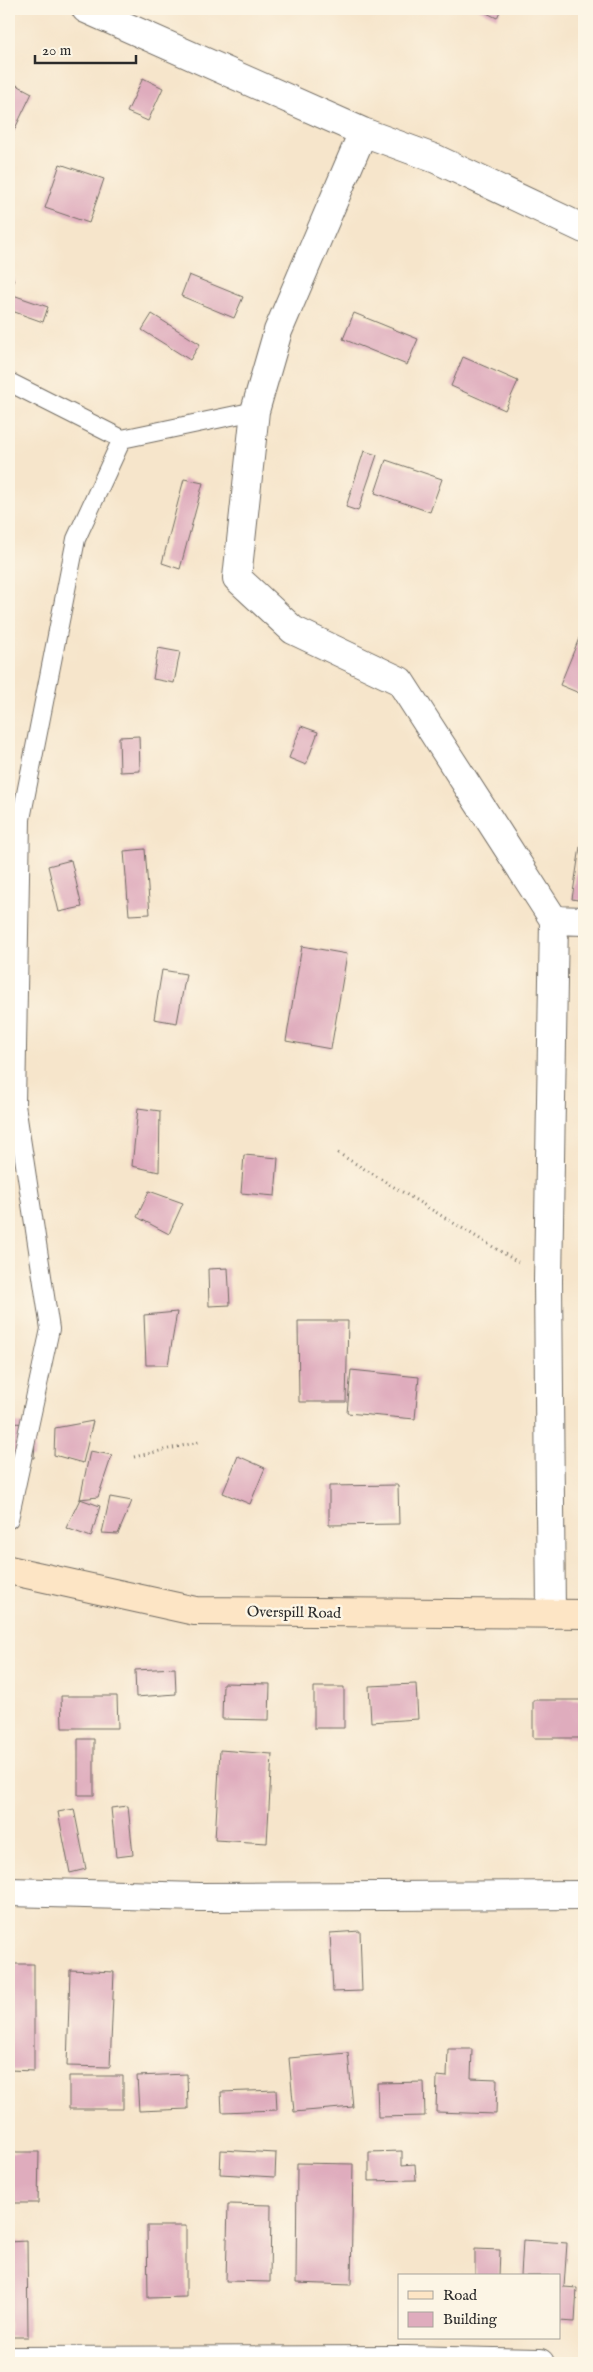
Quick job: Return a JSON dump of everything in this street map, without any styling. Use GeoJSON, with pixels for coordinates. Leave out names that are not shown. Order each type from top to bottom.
{"type":"FeatureCollection","features":[{"type":"Feature","properties":{"kind":"street"},"geometry":{"type":"LineString","coordinates":[[86,9],[363,132],[436,159],[584,229]]}},
{"type":"Feature","properties":{"kind":"street"},"geometry":{"type":"LineString","coordinates":[[363,132],[278,331],[255,411],[237,578],[293,630],[400,681],[554,920],[548,1281],[551,1614]]}},
{"type":"Feature","properties":{"kind":"street"},"geometry":{"type":"LineString","coordinates":[[554,920],[584,921]]}},
{"type":"Feature","properties":{"kind":"street","name":"Overspill Road"},"geometry":{"type":"LineString","coordinates":[[9,1570],[195,1610],[584,1614]]}},
{"type":"Feature","properties":{"kind":"street"},"geometry":{"type":"LineString","coordinates":[[9,1892],[200,1898],[584,1896]]}},
{"type":"Feature","properties":{"kind":"street"},"geometry":{"type":"LineString","coordinates":[[9,2361],[406,2360],[540,2363]]}},
{"type":"Feature","properties":{"kind":"lane"},"geometry":{"type":"LineString","coordinates":[[9,382],[122,438],[255,411]]}},
{"type":"Feature","properties":{"kind":"lane"},"geometry":{"type":"LineString","coordinates":[[9,1519],[50,1330],[16,1105],[15,814],[76,539],[122,438]]}},
{"type":"Feature","properties":{"kind":"path"},"geometry":{"type":"LineString","coordinates":[[338,1153],[548,1281]]}},
{"type":"Feature","properties":{"kind":"path"},"geometry":{"type":"LineString","coordinates":[[134,1457],[199,1442]]}},
{"type":"Feature","properties":{"kind":"building"},"geometry":{"type":"Polygon","coordinates":[[[478,9],[501,9],[497,18],[478,9]]]}},
{"type":"Feature","properties":{"kind":"building"},"geometry":{"type":"Polygon","coordinates":[[[143,78],[163,88],[148,121],[127,112],[143,78]]]}},
{"type":"Feature","properties":{"kind":"building"},"geometry":{"type":"Polygon","coordinates":[[[11,82],[32,93],[9,141],[9,86],[11,82]]]}},
{"type":"Feature","properties":{"kind":"building"},"geometry":{"type":"Polygon","coordinates":[[[60,164],[104,179],[89,223],[45,208],[60,164]]]}},
{"type":"Feature","properties":{"kind":"building"},"geometry":{"type":"Polygon","coordinates":[[[189,275],[243,297],[234,318],[181,296],[189,275]]]}},
{"type":"Feature","properties":{"kind":"building"},"geometry":{"type":"Polygon","coordinates":[[[9,278],[14,279],[10,294],[48,307],[43,322],[9,310],[9,278]]]}},
{"type":"Feature","properties":{"kind":"building"},"geometry":{"type":"Polygon","coordinates":[[[354,313],[418,339],[407,365],[343,339],[354,313]]]}},
{"type":"Feature","properties":{"kind":"building"},"geometry":{"type":"Polygon","coordinates":[[[152,314],[200,344],[190,360],[142,330],[152,314]]]}},
{"type":"Feature","properties":{"kind":"building"},"geometry":{"type":"Polygon","coordinates":[[[463,357],[518,381],[505,410],[451,386],[463,357]]]}},
{"type":"Feature","properties":{"kind":"building"},"geometry":{"type":"Polygon","coordinates":[[[364,451],[377,455],[358,511],[346,507],[364,451]]]}},
{"type":"Feature","properties":{"kind":"building"},"geometry":{"type":"Polygon","coordinates":[[[386,460],[442,479],[430,512],[375,493],[386,460]]]}},
{"type":"Feature","properties":{"kind":"building"},"geometry":{"type":"Polygon","coordinates":[[[184,479],[203,483],[180,569],[162,563],[184,479]]]}},
{"type":"Feature","properties":{"kind":"building"},"geometry":{"type":"Polygon","coordinates":[[[580,636],[584,637],[584,695],[560,685],[580,636]]]}},
{"type":"Feature","properties":{"kind":"building"},"geometry":{"type":"Polygon","coordinates":[[[158,648],[180,652],[174,683],[153,679],[158,648]]]}},
{"type":"Feature","properties":{"kind":"building"},"geometry":{"type":"Polygon","coordinates":[[[301,726],[318,732],[306,765],[289,758],[301,726]]]}},
{"type":"Feature","properties":{"kind":"building"},"geometry":{"type":"Polygon","coordinates":[[[139,736],[140,771],[120,772],[119,737],[139,736]]]}},
{"type":"Feature","properties":{"kind":"building"},"geometry":{"type":"Polygon","coordinates":[[[580,847],[584,848],[584,901],[572,899],[580,847]]]}},
{"type":"Feature","properties":{"kind":"building"},"geometry":{"type":"Polygon","coordinates":[[[145,849],[150,914],[129,915],[124,851],[145,849]]]}},
{"type":"Feature","properties":{"kind":"building"},"geometry":{"type":"Polygon","coordinates":[[[71,860],[82,907],[59,912],[48,866],[71,860]]]}},
{"type":"Feature","properties":{"kind":"building"},"geometry":{"type":"Polygon","coordinates":[[[302,946],[347,954],[331,1049],[286,1041],[302,946]]]}},
{"type":"Feature","properties":{"kind":"building"},"geometry":{"type":"Polygon","coordinates":[[[162,970],[186,974],[177,1023],[154,1019],[162,970]]]}},
{"type":"Feature","properties":{"kind":"building"},"geometry":{"type":"Polygon","coordinates":[[[138,1108],[160,1111],[159,1172],[132,1166],[138,1108]]]}},
{"type":"Feature","properties":{"kind":"building"},"geometry":{"type":"Polygon","coordinates":[[[244,1155],[278,1158],[275,1196],[241,1193],[244,1155]]]}},
{"type":"Feature","properties":{"kind":"building"},"geometry":{"type":"Polygon","coordinates":[[[149,1191],[183,1203],[169,1234],[137,1217],[149,1191]]]}},
{"type":"Feature","properties":{"kind":"building"},"geometry":{"type":"Polygon","coordinates":[[[228,1268],[230,1305],[209,1306],[208,1269],[228,1268]]]}},
{"type":"Feature","properties":{"kind":"building"},"geometry":{"type":"Polygon","coordinates":[[[177,1312],[168,1365],[146,1365],[144,1315],[177,1312]]]}},
{"type":"Feature","properties":{"kind":"building"},"geometry":{"type":"Polygon","coordinates":[[[298,1321],[348,1321],[346,1402],[299,1402],[298,1321]]]}},
{"type":"Feature","properties":{"kind":"building"},"geometry":{"type":"Polygon","coordinates":[[[351,1370],[419,1377],[415,1419],[347,1413],[351,1370]]]}},
{"type":"Feature","properties":{"kind":"building"},"geometry":{"type":"Polygon","coordinates":[[[93,1421],[83,1463],[54,1455],[55,1428],[93,1421]]]}},
{"type":"Feature","properties":{"kind":"building"},"geometry":{"type":"Polygon","coordinates":[[[9,1423],[36,1424],[34,1458],[9,1457],[9,1423]]]}},
{"type":"Feature","properties":{"kind":"building"},"geometry":{"type":"Polygon","coordinates":[[[90,1451],[112,1455],[98,1497],[80,1499],[90,1451]]]}},
{"type":"Feature","properties":{"kind":"building"},"geometry":{"type":"Polygon","coordinates":[[[238,1456],[265,1468],[250,1504],[223,1493],[238,1456]]]}},
{"type":"Feature","properties":{"kind":"building"},"geometry":{"type":"Polygon","coordinates":[[[398,1485],[399,1524],[329,1525],[329,1486],[398,1485]]]}},
{"type":"Feature","properties":{"kind":"building"},"geometry":{"type":"Polygon","coordinates":[[[110,1497],[132,1501],[118,1534],[102,1533],[110,1497]]]}},
{"type":"Feature","properties":{"kind":"building"},"geometry":{"type":"Polygon","coordinates":[[[80,1499],[100,1506],[91,1537],[66,1528],[80,1499]]]}},
{"type":"Feature","properties":{"kind":"building"},"geometry":{"type":"Polygon","coordinates":[[[175,1668],[176,1694],[136,1697],[135,1670],[175,1668]]]}},
{"type":"Feature","properties":{"kind":"building"},"geometry":{"type":"Polygon","coordinates":[[[223,1683],[270,1684],[269,1720],[222,1719],[223,1683]]]}},
{"type":"Feature","properties":{"kind":"building"},"geometry":{"type":"Polygon","coordinates":[[[416,1684],[418,1719],[371,1722],[369,1686],[416,1684]]]}},
{"type":"Feature","properties":{"kind":"building"},"geometry":{"type":"Polygon","coordinates":[[[314,1687],[344,1687],[344,1728],[314,1728],[314,1687]]]}},
{"type":"Feature","properties":{"kind":"building"},"geometry":{"type":"Polygon","coordinates":[[[61,1696],[117,1696],[118,1728],[62,1728],[61,1696]]]}},
{"type":"Feature","properties":{"kind":"building"},"geometry":{"type":"Polygon","coordinates":[[[533,1700],[584,1700],[584,1738],[533,1738],[533,1700]]]}},
{"type":"Feature","properties":{"kind":"building"},"geometry":{"type":"Polygon","coordinates":[[[78,1739],[94,1739],[94,1795],[78,1795],[78,1739]]]}},
{"type":"Feature","properties":{"kind":"building"},"geometry":{"type":"Polygon","coordinates":[[[220,1750],[272,1754],[267,1843],[215,1840],[220,1750]]]}},
{"type":"Feature","properties":{"kind":"building"},"geometry":{"type":"Polygon","coordinates":[[[128,1806],[133,1855],[116,1857],[111,1808],[128,1806]]]}},
{"type":"Feature","properties":{"kind":"building"},"geometry":{"type":"Polygon","coordinates":[[[74,1809],[86,1869],[70,1873],[58,1812],[74,1809]]]}},
{"type":"Feature","properties":{"kind":"building"},"geometry":{"type":"Polygon","coordinates":[[[360,1931],[362,1991],[333,1992],[330,1933],[360,1931]]]}},
{"type":"Feature","properties":{"kind":"building"},"geometry":{"type":"Polygon","coordinates":[[[9,1964],[34,1964],[34,2071],[9,2070],[9,1964]]]}},
{"type":"Feature","properties":{"kind":"building"},"geometry":{"type":"Polygon","coordinates":[[[70,1970],[114,1972],[110,2067],[67,2066],[70,1970]]]}},
{"type":"Feature","properties":{"kind":"building"},"geometry":{"type":"Polygon","coordinates":[[[448,2049],[472,2049],[471,2078],[497,2079],[496,2114],[436,2112],[437,2076],[447,2077],[448,2049]]]}},
{"type":"Feature","properties":{"kind":"building"},"geometry":{"type":"Polygon","coordinates":[[[348,2053],[353,2107],[294,2112],[289,2058],[348,2053]]]}},
{"type":"Feature","properties":{"kind":"building"},"geometry":{"type":"Polygon","coordinates":[[[187,2074],[188,2109],[139,2111],[137,2076],[187,2074]]]}},
{"type":"Feature","properties":{"kind":"building"},"geometry":{"type":"Polygon","coordinates":[[[69,2076],[123,2076],[123,2109],[69,2109],[69,2076]]]}},
{"type":"Feature","properties":{"kind":"building"},"geometry":{"type":"Polygon","coordinates":[[[424,2082],[425,2116],[378,2117],[377,2083],[424,2082]]]}},
{"type":"Feature","properties":{"kind":"building"},"geometry":{"type":"Polygon","coordinates":[[[276,2090],[277,2110],[222,2112],[221,2092],[276,2090]]]}},
{"type":"Feature","properties":{"kind":"building"},"geometry":{"type":"Polygon","coordinates":[[[221,2150],[276,2153],[275,2177],[220,2174],[221,2150]]]}},
{"type":"Feature","properties":{"kind":"building"},"geometry":{"type":"Polygon","coordinates":[[[402,2151],[402,2165],[415,2164],[416,2180],[369,2181],[369,2152],[402,2151]]]}},
{"type":"Feature","properties":{"kind":"building"},"geometry":{"type":"Polygon","coordinates":[[[9,2152],[39,2152],[38,2203],[9,2203],[9,2152]]]}},
{"type":"Feature","properties":{"kind":"building"},"geometry":{"type":"Polygon","coordinates":[[[297,2163],[353,2164],[351,2285],[296,2283],[297,2163]]]}},
{"type":"Feature","properties":{"kind":"building"},"geometry":{"type":"Polygon","coordinates":[[[228,2204],[271,2205],[270,2282],[226,2281],[228,2204]]]}},
{"type":"Feature","properties":{"kind":"building"},"geometry":{"type":"Polygon","coordinates":[[[147,2226],[186,2226],[186,2297],[148,2298],[147,2226]]]}},
{"type":"Feature","properties":{"kind":"building"},"geometry":{"type":"Polygon","coordinates":[[[523,2240],[567,2243],[564,2287],[577,2288],[575,2322],[560,2321],[560,2274],[521,2274],[523,2240]]]}},
{"type":"Feature","properties":{"kind":"building"},"geometry":{"type":"Polygon","coordinates":[[[27,2241],[28,2337],[9,2337],[9,2242],[27,2241]]]}},
{"type":"Feature","properties":{"kind":"building"},"geometry":{"type":"Polygon","coordinates":[[[475,2249],[500,2250],[499,2274],[475,2274],[475,2249]]]}}]}
